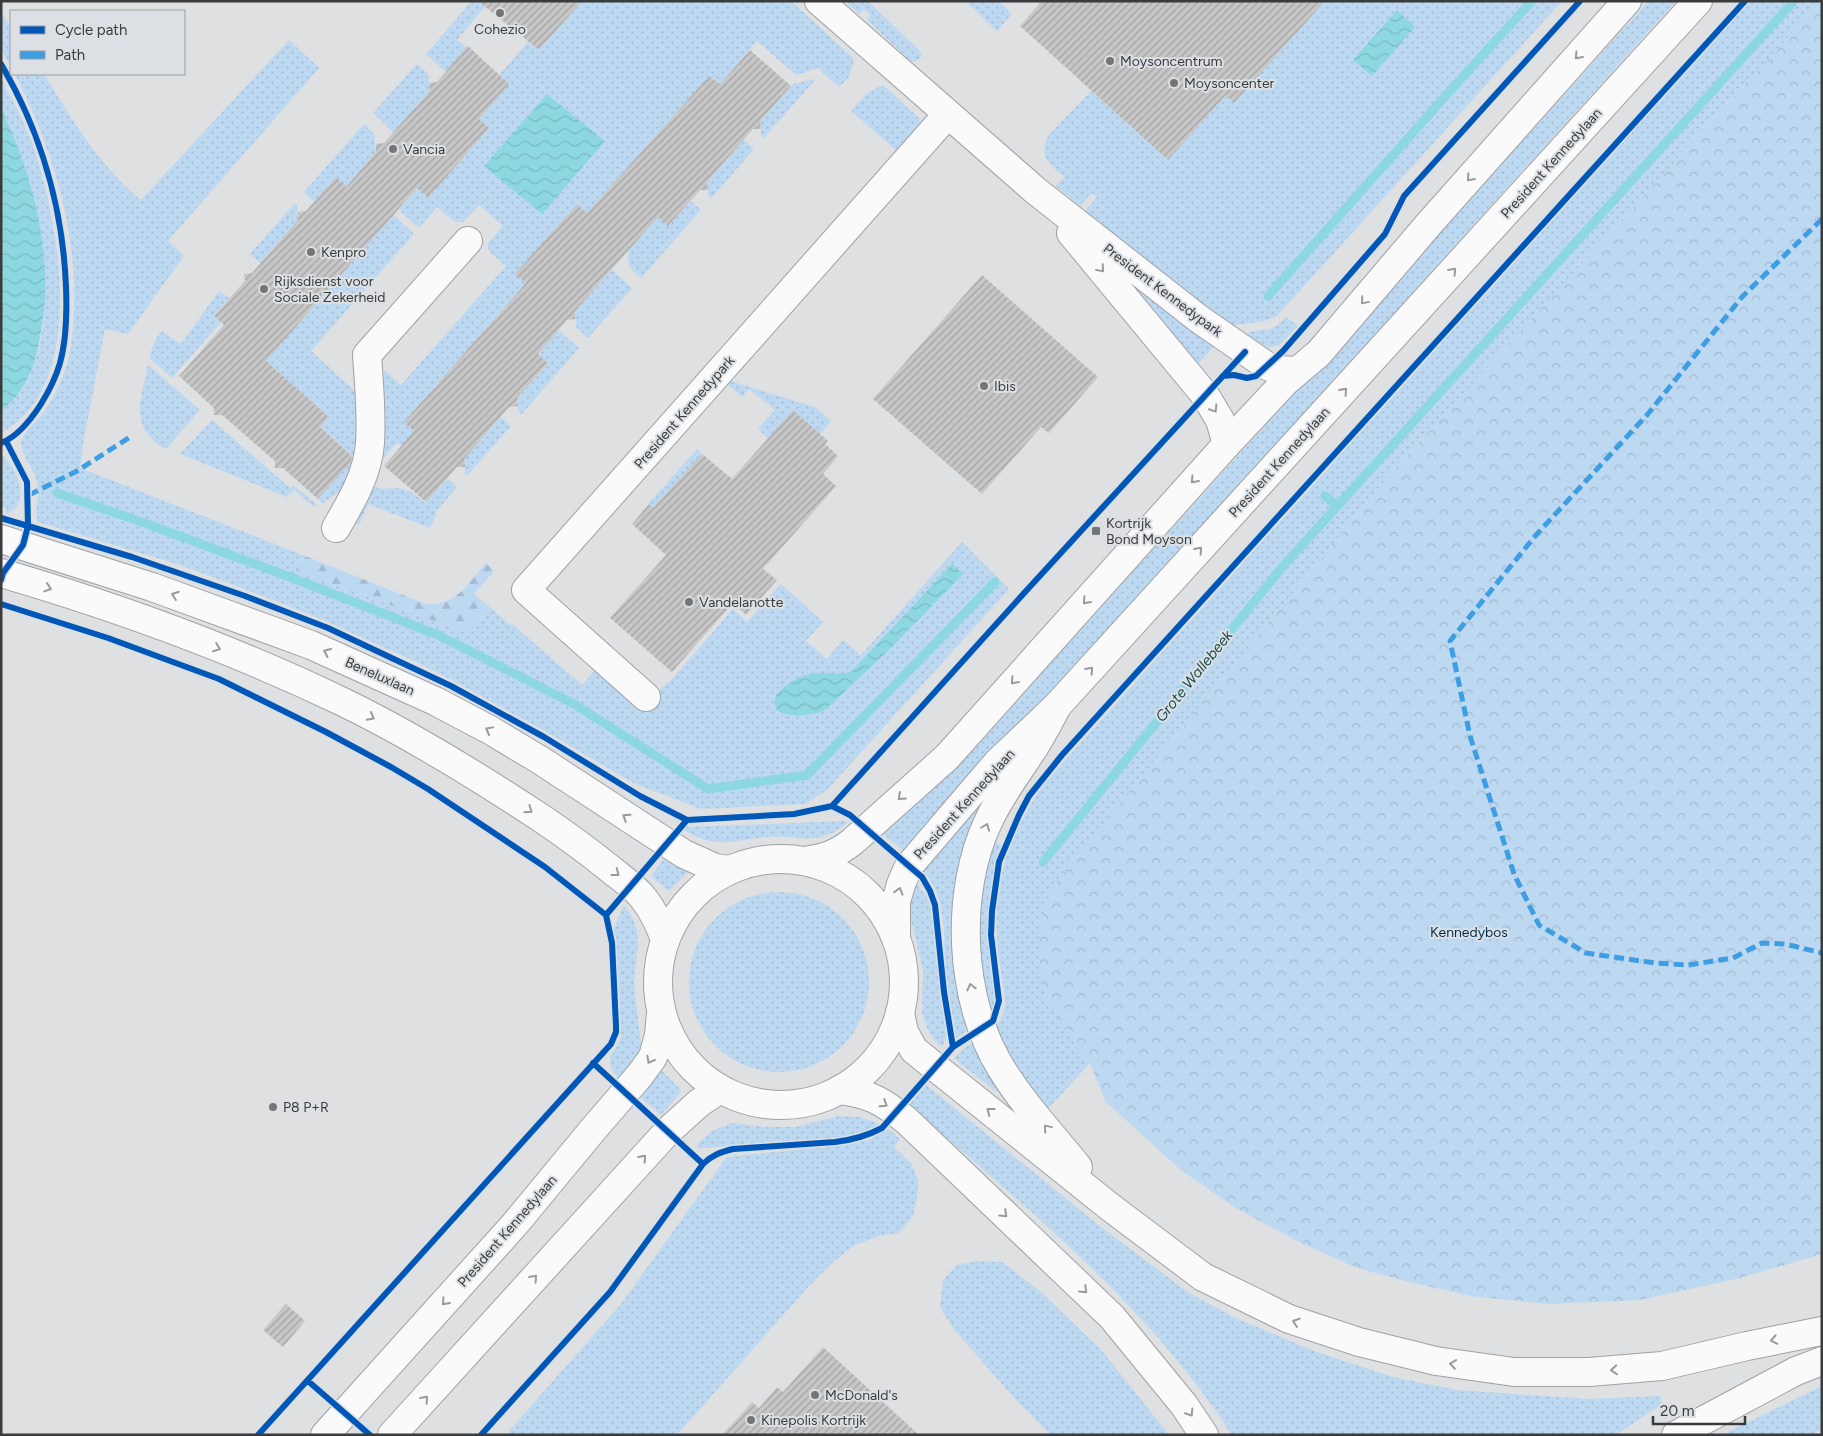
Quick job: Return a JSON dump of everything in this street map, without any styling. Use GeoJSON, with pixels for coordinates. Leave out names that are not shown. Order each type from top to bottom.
{"type":"FeatureCollection","features":[{"type":"Feature","properties":{"kind":"main road","name":"President Kennedypark"},"geometry":{"type":"LineString","coordinates":[[819,1],[1036,192],[1199,319],[1267,366],[1278,370],[1297,371]]}},
{"type":"Feature","properties":{"kind":"main road"},"geometry":{"type":"LineString","coordinates":[[804,862],[837,853],[852,842],[947,757],[1227,444],[1286,381],[1319,353],[1428,225],[1627,1]]}},
{"type":"Feature","properties":{"kind":"main road","name":"President Kennedylaan"},"geometry":{"type":"LineString","coordinates":[[896,939],[896,902],[909,866],[997,763],[1057,706],[1698,1]]}},
{"type":"Feature","properties":{"kind":"main road","name":"President Kennedypark"},"geometry":{"type":"LineString","coordinates":[[646,696],[526,590],[948,114]]}},
{"type":"Feature","properties":{"kind":"main road","name":"President Kennedypark"},"geometry":{"type":"LineString","coordinates":[[1036,192],[1205,396],[1220,420],[1227,444]]}},
{"type":"Feature","properties":{"kind":"main road"},"geometry":{"type":"LineString","coordinates":[[336,528],[358,488],[370,444],[367,355],[468,241]]}},
{"type":"Feature","properties":{"kind":"main road","name":"Beneluxlaan"},"geometry":{"type":"LineString","coordinates":[[1,539],[152,587],[310,645],[435,700],[540,760],[690,857],[715,868],[730,870]]}},
{"type":"Feature","properties":{"kind":"main road"},"geometry":{"type":"LineString","coordinates":[[1,573],[127,614],[242,658],[343,702],[414,739],[524,807],[577,843],[631,886],[653,911],[665,940]]}},
{"type":"Feature","properties":{"kind":"main road"},"geometry":{"type":"LineString","coordinates":[[1057,706],[1035,746],[988,821],[978,849],[968,896],[966,922],[969,978],[982,1028],[1000,1067],[1017,1093],[1110,1207]]}},
{"type":"Feature","properties":{"kind":"main road"},"geometry":{"type":"LineString","coordinates":[[779,859],[804,862],[828,869],[850,880],[863,891],[885,916],[896,939],[903,964],[904,989],[900,1013],[891,1037],[877,1058],[860,1076],[839,1090],[816,1100],[791,1104],[766,1104],[742,1099],[720,1089],[700,1075],[683,1057],[670,1036],[661,1013],[658,989],[658,972],[665,940],[676,918],[690,898],[709,882],[730,870],[754,862],[779,859]]}},
{"type":"Feature","properties":{"kind":"main road","name":"President Kennedylaan"},"geometry":{"type":"LineString","coordinates":[[325,1435],[516,1224],[640,1075],[653,1058],[659,1035],[661,1013]]}},
{"type":"Feature","properties":{"kind":"main road"},"geometry":{"type":"LineString","coordinates":[[900,1013],[904,1032],[914,1050],[1110,1207],[1203,1277],[1289,1319],[1359,1342],[1436,1362],[1514,1372],[1589,1372],[1662,1366],[1746,1346],[1822,1331]]}},
{"type":"Feature","properties":{"kind":"main road"},"geometry":{"type":"LineString","coordinates":[[392,1435],[668,1131],[698,1103],[720,1089]]}},
{"type":"Feature","properties":{"kind":"main road"},"geometry":{"type":"LineString","coordinates":[[839,1090],[870,1096],[883,1102],[921,1134],[1112,1317],[1184,1404],[1204,1435]]}},
{"type":"Feature","properties":{"kind":"main road"},"geometry":{"type":"LineString","coordinates":[[1676,1435],[1796,1371],[1822,1361]]}},
{"type":"Feature","properties":{"kind":"green space"},"geometry":{"type":"Polygon","coordinates":[[[472,1],[487,1],[487,4],[457,40],[467,48],[446,72],[426,54],[472,1]]]}},
{"type":"Feature","properties":{"kind":"green space"},"geometry":{"type":"Polygon","coordinates":[[[582,1],[791,1],[854,59],[849,77],[839,87],[818,68],[796,75],[757,41],[720,84],[709,76],[587,213],[577,204],[516,274],[526,283],[404,422],[415,431],[402,446],[397,443],[380,462],[384,370],[401,385],[506,266],[488,250],[488,243],[503,226],[479,205],[463,222],[455,222],[437,207],[419,228],[399,210],[417,188],[428,198],[489,128],[479,119],[509,84],[499,75],[528,42],[539,50],[582,1]]]}},
{"type":"Feature","properties":{"kind":"green space"},"geometry":{"type":"Polygon","coordinates":[[[848,1],[868,1],[919,50],[922,55],[920,59],[914,62],[911,61],[867,20],[871,15],[864,9],[859,14],[848,4],[848,1]]]}},
{"type":"Feature","properties":{"kind":"green space"},"geometry":{"type":"Polygon","coordinates":[[[965,1],[999,1],[1012,14],[997,31],[965,1]]]}},
{"type":"Feature","properties":{"kind":"green space"},"geometry":{"type":"Polygon","coordinates":[[[1325,1],[1562,1],[1277,316],[1265,321],[1236,325],[1232,331],[1098,228],[1102,223],[1085,211],[1097,197],[1092,193],[1080,206],[1056,186],[1064,177],[1046,159],[1044,148],[1049,135],[1091,91],[1168,159],[1226,95],[1234,102],[1325,1]]]}},
{"type":"Feature","properties":{"kind":"green space"},"geometry":{"type":"Polygon","coordinates":[[[1649,1],[1676,1],[908,851],[904,851],[883,834],[912,804],[943,781],[969,755],[1649,1]]]}},
{"type":"Feature","properties":{"kind":"green space"},"geometry":{"type":"Polygon","coordinates":[[[1750,1],[1821,1],[1393,471],[1061,875],[1074,1043],[1090,1063],[1046,1111],[1010,1062],[996,1026],[1003,1014],[1005,1004],[998,941],[998,894],[1011,844],[1034,798],[1044,784],[1750,1]]]}},
{"type":"Feature","properties":{"kind":"green space","name":"Kennedybos"},"geometry":{"type":"Polygon","coordinates":[[[1821,1],[1822,1254],[1740,1278],[1640,1300],[1548,1304],[1471,1296],[1357,1268],[1297,1241],[1236,1208],[1182,1171],[1105,1101],[1090,1063],[1074,1043],[1048,1002],[1042,979],[1039,952],[1041,925],[1047,900],[1061,875],[1393,471],[1821,1]]]}},
{"type":"Feature","properties":{"kind":"green space"},"geometry":{"type":"Polygon","coordinates":[[[1,12],[10,26],[10,65],[1,49],[1,12]]]}},
{"type":"Feature","properties":{"kind":"green space"},"geometry":{"type":"Polygon","coordinates":[[[289,40],[319,68],[168,241],[184,256],[128,334],[105,329],[80,468],[300,554],[296,571],[468,633],[491,608],[582,685],[597,668],[643,708],[672,679],[733,609],[747,622],[781,584],[823,622],[806,641],[827,659],[843,640],[861,655],[962,542],[1009,589],[827,790],[805,804],[701,809],[633,783],[559,739],[456,682],[328,622],[177,564],[38,522],[36,513],[37,480],[24,453],[21,442],[31,426],[51,402],[66,368],[73,333],[74,280],[71,249],[60,189],[40,130],[15,75],[45,75],[99,157],[126,187],[141,200],[289,40]]]}},
{"type":"Feature","properties":{"kind":"green space"},"geometry":{"type":"Polygon","coordinates":[[[417,64],[428,74],[430,91],[394,133],[373,113],[417,64]]]}},
{"type":"Feature","properties":{"kind":"green space"},"geometry":{"type":"Polygon","coordinates":[[[1,79],[30,137],[46,189],[58,266],[60,306],[56,346],[46,381],[28,411],[1,433],[1,411],[20,393],[28,379],[39,348],[44,318],[35,206],[26,172],[1,108],[1,79]]]}},
{"type":"Feature","properties":{"kind":"green space"},"geometry":{"type":"Polygon","coordinates":[[[814,79],[764,138],[761,136],[760,121],[793,84],[814,79]]]}},
{"type":"Feature","properties":{"kind":"green space"},"geometry":{"type":"Polygon","coordinates":[[[883,85],[922,121],[896,150],[851,111],[867,93],[883,85]]]}},
{"type":"Feature","properties":{"kind":"green space"},"geometry":{"type":"Polygon","coordinates":[[[364,124],[374,134],[376,152],[346,187],[336,177],[314,202],[304,192],[364,124]]]}},
{"type":"Feature","properties":{"kind":"green space"},"geometry":{"type":"Polygon","coordinates":[[[744,140],[754,149],[711,199],[707,182],[744,140]]]}},
{"type":"Feature","properties":{"kind":"green space"},"geometry":{"type":"Polygon","coordinates":[[[691,201],[701,210],[641,278],[629,267],[628,251],[658,217],[669,225],[691,201]]]}},
{"type":"Feature","properties":{"kind":"green space"},"geometry":{"type":"Polygon","coordinates":[[[295,203],[297,205],[298,220],[260,263],[250,254],[295,203]]]}},
{"type":"Feature","properties":{"kind":"green space"},"geometry":{"type":"Polygon","coordinates":[[[376,214],[387,223],[394,215],[414,234],[311,351],[358,394],[359,410],[355,466],[343,489],[323,503],[318,499],[354,457],[320,427],[329,417],[256,352],[296,327],[357,257],[376,214]]]}},
{"type":"Feature","properties":{"kind":"green space"},"geometry":{"type":"Polygon","coordinates":[[[612,270],[632,288],[588,338],[576,327],[575,311],[612,270]]]}},
{"type":"Feature","properties":{"kind":"green space"},"geometry":{"type":"Polygon","coordinates":[[[1131,282],[1215,345],[1198,364],[1196,365],[1129,284],[1131,282]]]}},
{"type":"Feature","properties":{"kind":"green space"},"geometry":{"type":"Polygon","coordinates":[[[219,291],[229,298],[214,316],[221,322],[172,378],[149,358],[154,343],[161,331],[181,344],[219,291]]]}},
{"type":"Feature","properties":{"kind":"green space"},"geometry":{"type":"Polygon","coordinates":[[[1286,317],[1298,326],[1278,346],[1269,347],[1245,335],[1256,330],[1274,327],[1286,317]]]}},
{"type":"Feature","properties":{"kind":"green space"},"geometry":{"type":"Polygon","coordinates":[[[558,330],[579,348],[521,415],[517,399],[548,363],[538,354],[558,330]]]}},
{"type":"Feature","properties":{"kind":"green space"},"geometry":{"type":"Polygon","coordinates":[[[148,365],[200,410],[166,449],[154,441],[146,432],[142,423],[141,401],[148,365]]]}},
{"type":"Feature","properties":{"kind":"green space"},"geometry":{"type":"Polygon","coordinates":[[[727,380],[815,407],[831,421],[820,434],[793,410],[768,438],[758,429],[775,410],[749,389],[742,397],[725,382],[727,380]]]}},
{"type":"Feature","properties":{"kind":"green space"},"geometry":{"type":"Polygon","coordinates":[[[501,417],[511,426],[467,476],[465,474],[464,459],[501,417]]]}},
{"type":"Feature","properties":{"kind":"green space"},"geometry":{"type":"Polygon","coordinates":[[[212,420],[290,488],[293,485],[317,505],[314,507],[294,490],[287,497],[180,454],[212,420]]]}},
{"type":"Feature","properties":{"kind":"green space"},"geometry":{"type":"Polygon","coordinates":[[[697,449],[702,454],[653,508],[648,504],[697,449]]]}},
{"type":"Feature","properties":{"kind":"green space"},"geometry":{"type":"Polygon","coordinates":[[[1,454],[12,467],[20,485],[19,503],[14,510],[5,514],[6,508],[1,506],[1,454]]]}},
{"type":"Feature","properties":{"kind":"green space"},"geometry":{"type":"Polygon","coordinates":[[[447,478],[457,487],[435,513],[430,528],[368,504],[359,525],[356,524],[371,486],[382,489],[397,488],[410,491],[425,503],[447,478]]]}},
{"type":"Feature","properties":{"kind":"green space"},"geometry":{"type":"Polygon","coordinates":[[[300,554],[423,603],[434,604],[452,599],[486,563],[494,571],[474,594],[491,608],[468,633],[296,571],[300,554]]]}},
{"type":"Feature","properties":{"kind":"green space"},"geometry":{"type":"Polygon","coordinates":[[[1017,758],[978,823],[972,1027],[956,1038],[947,978],[944,928],[940,903],[936,891],[920,867],[1017,758]]]}},
{"type":"Feature","properties":{"kind":"green space"},"geometry":{"type":"Polygon","coordinates":[[[845,821],[847,823],[827,835],[810,838],[770,837],[717,842],[696,836],[684,830],[687,827],[845,821]]]}},
{"type":"Feature","properties":{"kind":"green space"},"geometry":{"type":"Polygon","coordinates":[[[992,841],[1001,845],[995,870],[990,909],[989,948],[996,1005],[994,1011],[989,1015],[984,1001],[976,916],[992,841]]]}},
{"type":"Feature","properties":{"kind":"green space"},"geometry":{"type":"Polygon","coordinates":[[[667,855],[690,870],[669,891],[651,876],[667,855]]]}},
{"type":"Feature","properties":{"kind":"green space"},"geometry":{"type":"Polygon","coordinates":[[[913,880],[926,895],[932,911],[946,1037],[942,1048],[926,1026],[922,1013],[923,970],[909,911],[913,880]]]}},
{"type":"Feature","properties":{"kind":"green space"},"geometry":{"type":"Polygon","coordinates":[[[779,892],[813,899],[829,907],[848,925],[854,932],[865,956],[869,982],[862,1016],[854,1032],[836,1051],[829,1057],[805,1068],[779,1072],[745,1065],[729,1057],[710,1039],[704,1032],[693,1008],[689,982],[696,948],[704,932],[722,913],[729,907],[753,896],[779,892]]]}},
{"type":"Feature","properties":{"kind":"green space"},"geometry":{"type":"Polygon","coordinates":[[[624,905],[632,917],[637,930],[638,942],[634,985],[641,1044],[638,1057],[619,1079],[611,1068],[610,1056],[618,1045],[621,1036],[617,946],[613,930],[624,905]]]}},
{"type":"Feature","properties":{"kind":"green space"},"geometry":{"type":"Polygon","coordinates":[[[977,1040],[1002,1090],[1000,1091],[995,1091],[954,1058],[963,1049],[977,1040]]]}},
{"type":"Feature","properties":{"kind":"green space"},"geometry":{"type":"Polygon","coordinates":[[[660,1069],[681,1092],[661,1115],[638,1095],[660,1069]]]}},
{"type":"Feature","properties":{"kind":"green space"},"geometry":{"type":"Polygon","coordinates":[[[926,1085],[1101,1227],[1189,1293],[1238,1319],[1314,1351],[1393,1377],[1457,1390],[1589,1399],[1660,1396],[1662,1404],[1616,1435],[1232,1435],[1199,1387],[1123,1300],[1040,1220],[909,1105],[926,1085]]]}},
{"type":"Feature","properties":{"kind":"green space"},"geometry":{"type":"Polygon","coordinates":[[[839,1116],[860,1117],[880,1124],[871,1130],[846,1137],[699,1149],[697,1145],[712,1131],[732,1123],[766,1127],[795,1127],[839,1116]]]}},
{"type":"Feature","properties":{"kind":"green space"},"geometry":{"type":"Polygon","coordinates":[[[888,1129],[900,1139],[894,1147],[911,1163],[918,1180],[917,1199],[913,1216],[899,1233],[879,1236],[855,1245],[833,1262],[808,1287],[677,1435],[512,1435],[508,1432],[621,1304],[726,1158],[846,1145],[869,1140],[888,1129]]]}},
{"type":"Feature","properties":{"kind":"green space"},"geometry":{"type":"Polygon","coordinates":[[[978,1261],[1002,1262],[1042,1293],[1103,1352],[1169,1435],[1051,1435],[1014,1398],[953,1328],[940,1307],[943,1281],[956,1265],[978,1261]]]}},
{"type":"Feature","properties":{"kind":"green space"},"geometry":{"type":"Polygon","coordinates":[[[1822,1386],[1822,1429],[1811,1435],[1722,1435],[1822,1386]]]}},
{"type":"Feature","properties":{"kind":"water"},"geometry":{"type":"Polygon","coordinates":[[[1397,10],[1415,27],[1372,76],[1353,60],[1397,10]]]}},
{"type":"Feature","properties":{"kind":"water"},"geometry":{"type":"Polygon","coordinates":[[[547,94],[605,141],[542,214],[484,166],[547,94]]]}},
{"type":"Feature","properties":{"kind":"water"},"geometry":{"type":"Polygon","coordinates":[[[1,108],[23,161],[38,217],[43,246],[45,303],[36,354],[29,375],[18,394],[1,411],[1,108]]]}},
{"type":"Feature","properties":{"kind":"water"},"geometry":{"type":"Polygon","coordinates":[[[952,564],[963,574],[887,652],[826,709],[801,715],[782,713],[777,710],[775,699],[777,694],[786,685],[795,680],[810,674],[842,674],[853,670],[952,564]]]}},
{"type":"Feature","properties":{"kind":"building"},"geometry":{"type":"Polygon","coordinates":[[[478,1],[582,1],[539,50],[478,1]]]}},
{"type":"Feature","properties":{"kind":"building","name":"Moysoncenter"},"geometry":{"type":"Polygon","coordinates":[[[1042,1],[1325,1],[1234,103],[1226,95],[1168,160],[1020,26],[1042,1]]]}},
{"type":"Feature","properties":{"kind":"building","name":"Kenpro"},"geometry":{"type":"Polygon","coordinates":[[[468,46],[509,84],[479,119],[489,128],[428,198],[417,188],[266,361],[329,417],[320,427],[352,456],[351,462],[318,499],[283,468],[275,468],[275,461],[222,415],[214,415],[214,408],[179,376],[224,325],[214,316],[245,281],[244,274],[252,273],[298,220],[298,212],[306,211],[336,177],[346,187],[376,152],[376,144],[384,143],[430,91],[429,83],[437,82],[468,46]]]}},
{"type":"Feature","properties":{"kind":"building"},"geometry":{"type":"Polygon","coordinates":[[[750,50],[791,86],[760,121],[761,129],[753,129],[707,182],[708,190],[700,190],[668,226],[658,217],[575,311],[575,319],[567,320],[538,354],[548,363],[517,398],[518,406],[509,407],[464,459],[465,467],[457,467],[426,502],[384,466],[414,431],[404,422],[526,283],[515,274],[577,204],[587,213],[709,76],[720,84],[750,50]]]}},
{"type":"Feature","properties":{"kind":"building"},"geometry":{"type":"Polygon","coordinates":[[[982,275],[1098,377],[1049,433],[1041,427],[982,494],[873,399],[982,275]]]}},
{"type":"Feature","properties":{"kind":"building"},"geometry":{"type":"Polygon","coordinates":[[[793,410],[828,441],[825,444],[838,456],[823,474],[836,486],[763,569],[777,580],[746,615],[733,603],[672,672],[610,618],[666,555],[632,524],[649,504],[653,508],[702,454],[732,479],[793,410]]]}},
{"type":"Feature","properties":{"kind":"building"},"geometry":{"type":"Polygon","coordinates":[[[286,1304],[305,1321],[283,1347],[263,1330],[286,1304]]]}},
{"type":"Feature","properties":{"kind":"building"},"geometry":{"type":"Polygon","coordinates":[[[823,1347],[919,1435],[722,1435],[752,1402],[759,1408],[777,1387],[783,1392],[823,1347]]]}},
{"type":"Feature","properties":{"kind":"waterway"},"geometry":{"type":"LineString","coordinates":[[1268,296],[1532,1]]}},
{"type":"Feature","properties":{"kind":"waterway"},"geometry":{"type":"LineString","coordinates":[[1043,862],[1284,565],[1794,1]]}},
{"type":"Feature","properties":{"kind":"waterway"},"geometry":{"type":"LineString","coordinates":[[57,493],[290,577],[438,635],[574,704],[708,789],[807,775],[995,582]]}},
{"type":"Feature","properties":{"kind":"waterway","name":"Grote Wallebeek"},"geometry":{"type":"LineString","coordinates":[[1325,496],[1337,506]]}},
{"type":"Feature","properties":{"kind":"marked path"},"geometry":{"type":"LineString","coordinates":[[1822,219],[1742,297],[1647,415],[1536,535],[1450,641],[1470,736],[1514,874],[1539,925],[1586,953],[1655,963],[1688,965],[1733,958],[1762,943],[1785,944],[1822,953]]}},
{"type":"Feature","properties":{"kind":"marked path"},"geometry":{"type":"LineString","coordinates":[[29,495],[77,471],[130,437]]}},
{"type":"Feature","properties":{"kind":"cycle path"},"geometry":{"type":"LineString","coordinates":[[1223,376],[1234,375],[1247,378],[1256,376],[1283,351],[1385,234],[1404,196],[1580,1]]}},
{"type":"Feature","properties":{"kind":"cycle path"},"geometry":{"type":"LineString","coordinates":[[481,1435],[610,1292],[706,1161],[717,1154],[733,1149],[835,1142],[876,1131],[882,1128],[953,1047],[993,1021],[999,1001],[991,935],[992,911],[999,862],[1029,796],[1062,755],[1745,1]]}},
{"type":"Feature","properties":{"kind":"cycle path"},"geometry":{"type":"LineString","coordinates":[[1,64],[28,117],[47,172],[55,200],[60,229],[66,287],[65,335],[62,354],[52,384],[29,421],[13,436],[1,443]]}},
{"type":"Feature","properties":{"kind":"cycle path"},"geometry":{"type":"LineString","coordinates":[[1,518],[132,557],[245,596],[328,628],[451,686],[544,737],[640,796],[687,820],[794,814],[832,806],[1245,352]]}},
{"type":"Feature","properties":{"kind":"cycle path"},"geometry":{"type":"LineString","coordinates":[[1,580],[3,573],[23,545],[28,526],[27,482],[6,441]]}},
{"type":"Feature","properties":{"kind":"cycle path"},"geometry":{"type":"LineString","coordinates":[[1,604],[108,638],[219,679],[326,732],[428,789],[545,867],[606,915],[612,943],[616,1026],[616,1032],[611,1044],[258,1435]]}},
{"type":"Feature","properties":{"kind":"cycle path"},"geometry":{"type":"LineString","coordinates":[[832,806],[850,815],[922,877],[930,891],[935,905],[944,992],[953,1047]]}},
{"type":"Feature","properties":{"kind":"cycle path"},"geometry":{"type":"LineString","coordinates":[[606,915],[687,820]]}},
{"type":"Feature","properties":{"kind":"cycle path"},"geometry":{"type":"LineString","coordinates":[[593,1063],[703,1164]]}},
{"type":"Feature","properties":{"kind":"cycle path"},"geometry":{"type":"LineString","coordinates":[[308,1381],[370,1435]]}},
{"type":"Feature","properties":{"kind":"place","name":"Cohezio"},"geometry":{"type":"Point","coordinates":[500,13]}},
{"type":"Feature","properties":{"kind":"place","name":"Moysoncentrum"},"geometry":{"type":"Point","coordinates":[1110,61]}},
{"type":"Feature","properties":{"kind":"place","name":"Moysoncenter"},"geometry":{"type":"Point","coordinates":[1174,83]}},
{"type":"Feature","properties":{"kind":"place","name":"Vancia"},"geometry":{"type":"Point","coordinates":[393,149]}},
{"type":"Feature","properties":{"kind":"place","name":"Kenpro"},"geometry":{"type":"Point","coordinates":[311,252]}},
{"type":"Feature","properties":{"kind":"place","name":"Rijksdienst voor Sociale Zekerheid"},"geometry":{"type":"Point","coordinates":[264,289]}},
{"type":"Feature","properties":{"kind":"place","name":"Ibis"},"geometry":{"type":"Point","coordinates":[984,386]}},
{"type":"Feature","properties":{"kind":"place","name":"Kortrijk Bond Moyson"},"geometry":{"type":"Point","coordinates":[1096,531]}},
{"type":"Feature","properties":{"kind":"place","name":"Vandelanotte"},"geometry":{"type":"Point","coordinates":[689,602]}},
{"type":"Feature","properties":{"kind":"place","name":"P8 P+R"},"geometry":{"type":"Point","coordinates":[273,1107]}},
{"type":"Feature","properties":{"kind":"place","name":"McDonald's"},"geometry":{"type":"Point","coordinates":[815,1395]}},
{"type":"Feature","properties":{"kind":"place","name":"Kinepolis Kortrijk"},"geometry":{"type":"Point","coordinates":[751,1420]}}]}
